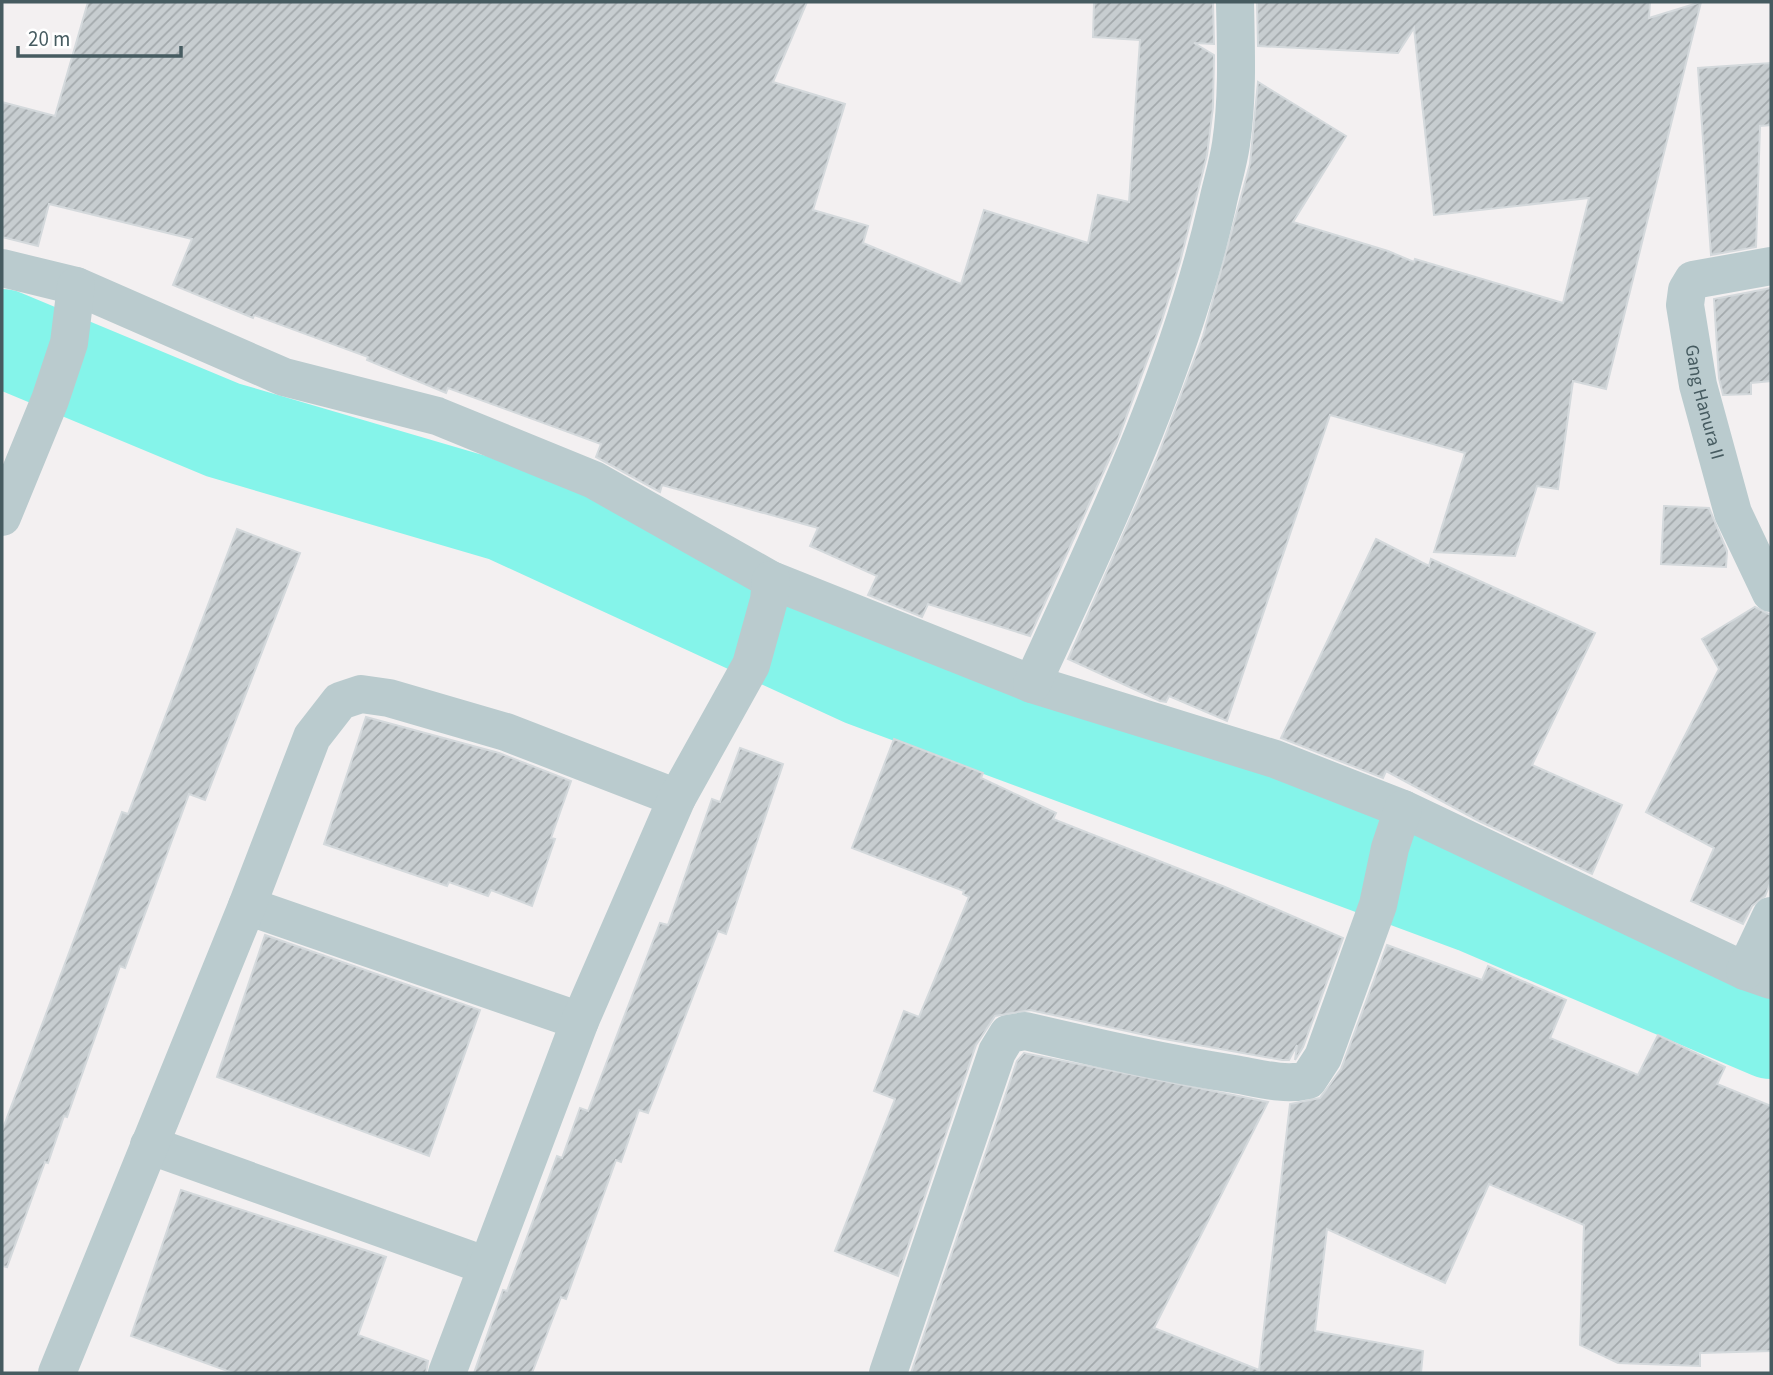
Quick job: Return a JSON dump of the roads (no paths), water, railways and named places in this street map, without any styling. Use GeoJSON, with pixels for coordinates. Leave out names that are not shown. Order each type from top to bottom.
{"type":"FeatureCollection","features":[{"type":"Feature","properties":{"kind":"street"},"geometry":{"type":"LineString","coordinates":[[1032,684],[1099,539],[1177,348],[1196,289],[1231,145],[1237,70],[1235,2]]}},
{"type":"Feature","properties":{"kind":"street","name":"Gang Hanura II"},"geometry":{"type":"LineString","coordinates":[[1771,266],[1693,280],[1686,290],[1685,305],[1698,386],[1733,513],[1771,593]]}},
{"type":"Feature","properties":{"kind":"street"},"geometry":{"type":"LineString","coordinates":[[2,268],[76,286],[284,377],[437,416],[594,480],[770,590],[1032,684],[1275,759],[1403,809],[1758,976],[1771,916]]}},
{"type":"Feature","properties":{"kind":"street"},"geometry":{"type":"LineString","coordinates":[[2,517],[50,400],[69,343],[76,286]]}},
{"type":"Feature","properties":{"kind":"street"},"geometry":{"type":"LineString","coordinates":[[447,1373],[580,1021],[677,798],[751,665],[770,590]]}},
{"type":"Feature","properties":{"kind":"street"},"geometry":{"type":"LineString","coordinates":[[63,1371],[149,1145],[247,906],[312,737],[340,701],[361,694],[389,698],[506,732],[677,798]]}},
{"type":"Feature","properties":{"kind":"street"},"geometry":{"type":"LineString","coordinates":[[888,1373],[974,1127],[997,1052],[1008,1034],[1025,1031],[1168,1064],[1294,1083],[1308,1080],[1322,1057],[1378,905],[1390,848],[1403,809]]}},
{"type":"Feature","properties":{"kind":"street"},"geometry":{"type":"LineString","coordinates":[[247,906],[580,1021]]}},
{"type":"Feature","properties":{"kind":"street"},"geometry":{"type":"LineString","coordinates":[[149,1145],[487,1266]]}},
{"type":"Feature","properties":{"kind":"waterway"},"geometry":{"type":"LineString","coordinates":[[2,338],[223,430],[506,513],[863,677],[1475,904],[1771,1030]]}}]}
